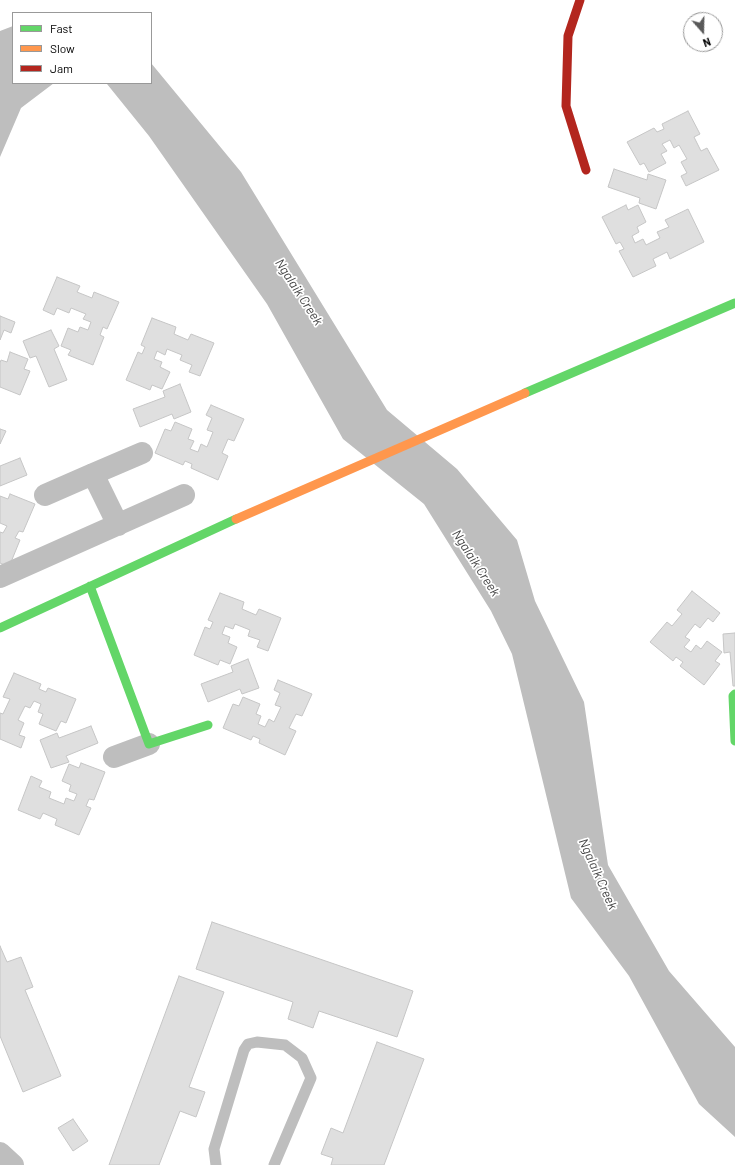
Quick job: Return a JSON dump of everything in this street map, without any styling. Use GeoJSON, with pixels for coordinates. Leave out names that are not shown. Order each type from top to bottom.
{"type":"FeatureCollection","features":[{"type":"Feature","properties":{"kind":"street"},"geometry":{"type":"LineString","coordinates":[[580,0],[568,36],[566,106],[586,170]]}},
{"type":"Feature","properties":{"kind":"street"},"geometry":{"type":"LineString","coordinates":[[0,628],[290,494],[735,303]]}},
{"type":"Feature","properties":{"kind":"street"},"geometry":{"type":"LineString","coordinates":[[45,495],[142,453]]}},
{"type":"Feature","properties":{"kind":"street"},"geometry":{"type":"LineString","coordinates":[[93,474],[118,524]]}},
{"type":"Feature","properties":{"kind":"street"},"geometry":{"type":"LineString","coordinates":[[0,577],[184,495]]}},
{"type":"Feature","properties":{"kind":"street"},"geometry":{"type":"LineString","coordinates":[[90,586],[149,744]]}},
{"type":"Feature","properties":{"kind":"street"},"geometry":{"type":"LineString","coordinates":[[735,694],[733,696],[733,726],[735,741]]}},
{"type":"Feature","properties":{"kind":"street"},"geometry":{"type":"LineString","coordinates":[[114,757],[208,725]]}},
{"type":"Feature","properties":{"kind":"street"},"geometry":{"type":"LineString","coordinates":[[0,1153],[13,1165]]}},
{"type":"Feature","properties":{"kind":"lane"},"geometry":{"type":"LineString","coordinates":[[216,1165],[214,1149],[244,1050],[248,1044],[257,1042],[285,1045],[302,1058],[311,1078],[274,1165]]}},
{"type":"Feature","properties":{"kind":"water"},"geometry":{"type":"Polygon","coordinates":[[[12,26],[12,84],[53,84],[21,108],[0,157],[0,31],[12,26]]]}},
{"type":"Feature","properties":{"kind":"water","name":"Ngalaik Creek"},"geometry":{"type":"Polygon","coordinates":[[[152,64],[241,172],[387,410],[457,469],[517,540],[535,601],[584,702],[608,865],[669,971],[735,1047],[735,1137],[699,1104],[629,976],[571,898],[512,654],[491,611],[424,504],[343,439],[267,304],[149,136],[107,84],[152,84],[152,64]]]}},
{"type":"Feature","properties":{"kind":"building"},"geometry":{"type":"Polygon","coordinates":[[[688,111],[700,134],[694,137],[701,151],[707,148],[719,170],[686,186],[681,176],[687,173],[681,162],[687,159],[679,145],[674,148],[670,140],[662,144],[667,151],[661,154],[666,163],[649,172],[644,163],[640,165],[627,142],[654,128],[657,132],[664,129],[662,124],[688,111]]]}},
{"type":"Feature","properties":{"kind":"building"},"geometry":{"type":"Polygon","coordinates":[[[614,169],[647,180],[648,174],[666,180],[656,209],[639,203],[640,198],[608,187],[614,169]]]}},
{"type":"Feature","properties":{"kind":"building"},"geometry":{"type":"Polygon","coordinates":[[[626,205],[628,210],[638,205],[646,222],[637,227],[639,232],[632,236],[635,243],[643,239],[646,245],[660,238],[657,232],[669,227],[665,220],[688,209],[704,242],[670,259],[667,252],[653,259],[656,266],[633,277],[619,251],[624,249],[620,242],[616,244],[602,217],[626,205]]]}},
{"type":"Feature","properties":{"kind":"building"},"geometry":{"type":"Polygon","coordinates":[[[57,277],[80,286],[77,292],[92,298],[94,292],[119,302],[107,329],[103,327],[100,335],[104,337],[93,365],[68,355],[71,350],[61,346],[68,328],[78,332],[80,327],[88,330],[91,322],[83,319],[86,314],[71,308],[69,313],[57,308],[54,315],[43,310],[57,277]]]}},
{"type":"Feature","properties":{"kind":"building"},"geometry":{"type":"Polygon","coordinates":[[[0,316],[15,322],[11,333],[4,330],[0,340],[0,316]]]}},
{"type":"Feature","properties":{"kind":"building"},"geometry":{"type":"Polygon","coordinates":[[[152,318],[176,327],[174,334],[188,340],[191,334],[214,343],[200,376],[189,372],[192,365],[180,360],[182,355],[167,349],[165,355],[157,351],[154,359],[162,362],[160,367],[170,372],[162,389],[152,385],[150,390],[126,380],[138,352],[142,354],[145,347],[141,345],[152,318]]]}},
{"type":"Feature","properties":{"kind":"building"},"geometry":{"type":"Polygon","coordinates":[[[51,330],[59,346],[54,349],[67,380],[49,387],[36,356],[30,358],[23,341],[51,330]]]}},
{"type":"Feature","properties":{"kind":"building"},"geometry":{"type":"Polygon","coordinates":[[[10,352],[28,359],[24,369],[30,371],[20,395],[0,387],[0,363],[1,360],[7,362],[10,352]]]}},
{"type":"Feature","properties":{"kind":"building"},"geometry":{"type":"Polygon","coordinates":[[[180,384],[191,412],[174,419],[172,414],[140,427],[133,409],[165,397],[163,391],[180,384]]]}},
{"type":"Feature","properties":{"kind":"building"},"geometry":{"type":"Polygon","coordinates":[[[211,405],[244,419],[234,441],[228,439],[222,453],[228,456],[218,480],[191,468],[192,464],[185,461],[183,465],[155,453],[165,429],[171,431],[175,422],[192,429],[188,439],[194,441],[190,449],[198,452],[201,444],[207,447],[213,432],[207,430],[212,418],[206,415],[211,405]]]}},
{"type":"Feature","properties":{"kind":"building"},"geometry":{"type":"Polygon","coordinates":[[[0,429],[6,431],[0,444],[0,429]]]}},
{"type":"Feature","properties":{"kind":"building"},"geometry":{"type":"Polygon","coordinates":[[[20,458],[27,475],[0,486],[0,466],[20,458]]]}},
{"type":"Feature","properties":{"kind":"building"},"geometry":{"type":"Polygon","coordinates":[[[10,494],[35,504],[23,532],[19,531],[15,538],[20,540],[9,567],[0,563],[0,532],[3,533],[7,526],[0,523],[0,496],[8,499],[10,494]]]}},
{"type":"Feature","properties":{"kind":"building"},"geometry":{"type":"Polygon","coordinates":[[[692,591],[720,613],[713,622],[708,618],[700,628],[695,624],[685,637],[690,640],[684,647],[691,652],[696,645],[701,649],[707,641],[722,652],[715,661],[720,664],[704,685],[680,666],[683,662],[676,657],[673,661],[650,642],[667,622],[672,626],[682,614],[677,610],[692,591]]]}},
{"type":"Feature","properties":{"kind":"building"},"geometry":{"type":"Polygon","coordinates":[[[220,593],[244,602],[242,609],[256,615],[259,609],[281,618],[268,651],[257,647],[260,640],[248,636],[250,630],[235,624],[233,629],[225,626],[222,634],[230,637],[228,643],[237,647],[230,664],[220,660],[218,665],[194,655],[205,627],[210,629],[213,622],[208,620],[220,593]]]}},
{"type":"Feature","properties":{"kind":"building"},"geometry":{"type":"Polygon","coordinates":[[[735,633],[735,686],[733,686],[730,652],[724,653],[723,634],[735,633]]]}},
{"type":"Feature","properties":{"kind":"building"},"geometry":{"type":"Polygon","coordinates":[[[248,659],[259,688],[242,694],[240,689],[208,702],[201,684],[233,672],[231,666],[248,659]]]}},
{"type":"Feature","properties":{"kind":"building"},"geometry":{"type":"Polygon","coordinates":[[[14,673],[41,684],[39,689],[46,692],[48,688],[76,699],[66,723],[61,721],[56,731],[39,724],[43,714],[38,712],[41,704],[34,701],[30,708],[25,706],[18,720],[24,723],[19,735],[25,737],[21,748],[0,739],[0,713],[3,714],[10,699],[3,697],[14,673]]]}},
{"type":"Feature","properties":{"kind":"building"},"geometry":{"type":"Polygon","coordinates":[[[278,680],[312,694],[302,716],[296,714],[289,728],[296,731],[285,755],[259,743],[260,739],[253,736],[251,740],[223,728],[233,704],[239,706],[243,697],[260,704],[256,714],[261,716],[258,724],[265,727],[269,719],[274,722],[281,707],[275,705],[280,693],[274,690],[278,680]]]}},
{"type":"Feature","properties":{"kind":"building"},"geometry":{"type":"Polygon","coordinates":[[[91,726],[98,743],[66,756],[69,762],[51,768],[40,740],[57,733],[59,738],[91,726]]]}},
{"type":"Feature","properties":{"kind":"building"},"geometry":{"type":"Polygon","coordinates":[[[81,763],[105,772],[94,800],[89,799],[86,806],[91,808],[79,835],[55,825],[57,819],[43,813],[40,819],[18,810],[31,776],[42,781],[39,787],[51,792],[49,798],[64,804],[66,798],[74,801],[77,794],[69,791],[71,785],[62,781],[69,764],[79,768],[81,763]]]}},
{"type":"Feature","properties":{"kind":"building"},"geometry":{"type":"Polygon","coordinates":[[[212,922],[413,991],[397,1037],[319,1011],[313,1028],[288,1019],[293,1002],[196,969],[212,922]]]}},
{"type":"Feature","properties":{"kind":"building"},"geometry":{"type":"Polygon","coordinates":[[[0,946],[7,962],[21,957],[33,987],[25,990],[61,1076],[23,1092],[0,1036],[0,946]]]}},
{"type":"Feature","properties":{"kind":"building"},"geometry":{"type":"Polygon","coordinates":[[[179,976],[224,992],[189,1087],[205,1092],[196,1117],[180,1111],[159,1165],[109,1165],[179,976]]]}},
{"type":"Feature","properties":{"kind":"building"},"geometry":{"type":"Polygon","coordinates":[[[377,1042],[424,1059],[384,1165],[331,1165],[333,1158],[321,1154],[331,1128],[343,1133],[377,1042]]]}},
{"type":"Feature","properties":{"kind":"building"},"geometry":{"type":"Polygon","coordinates":[[[73,1119],[88,1141],[73,1151],[58,1128],[73,1119]]]}},
{"type":"Feature","properties":{"kind":"traffic: fast"},"geometry":{"type":"LineString","coordinates":[[525,393],[735,303]]}},
{"type":"Feature","properties":{"kind":"traffic: fast"},"geometry":{"type":"LineString","coordinates":[[0,628],[236,519]]}},
{"type":"Feature","properties":{"kind":"traffic: fast"},"geometry":{"type":"LineString","coordinates":[[90,586],[149,744],[208,725]]}},
{"type":"Feature","properties":{"kind":"traffic: fast"},"geometry":{"type":"LineString","coordinates":[[735,694],[733,696],[735,741]]}},
{"type":"Feature","properties":{"kind":"traffic: slow"},"geometry":{"type":"LineString","coordinates":[[236,519],[525,393]]}},
{"type":"Feature","properties":{"kind":"traffic: jam"},"geometry":{"type":"LineString","coordinates":[[580,0],[568,36],[566,106],[586,170]]}}]}
